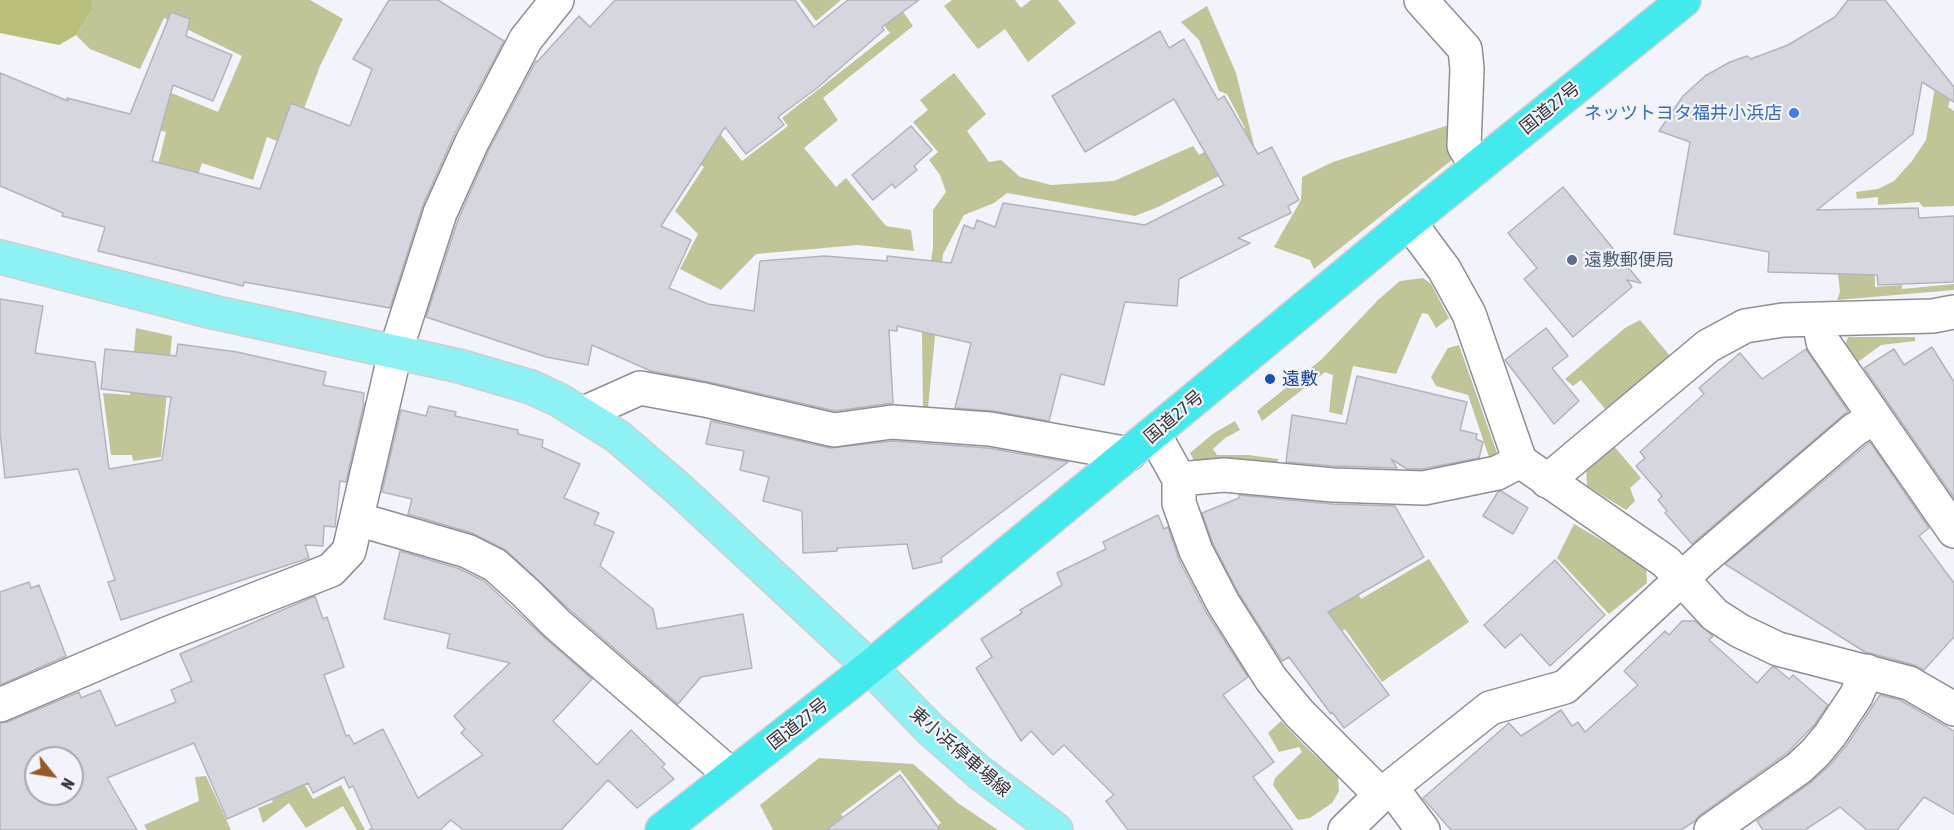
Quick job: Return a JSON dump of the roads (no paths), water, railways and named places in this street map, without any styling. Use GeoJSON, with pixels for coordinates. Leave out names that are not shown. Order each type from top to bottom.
{"type":"FeatureCollection","features":[{"type":"Feature","properties":{"kind":"highway","name":"国道27号"},"geometry":{"type":"LineString","coordinates":[[662,830],[870,668],[1409,222],[1684,0]]}},
{"type":"Feature","properties":{"kind":"main road","name":"東小浜停車場線"},"geometry":{"type":"LineString","coordinates":[[0,257],[213,312],[459,366],[531,387],[584,413],[617,436],[681,491],[870,668],[930,729],[980,773],[1056,830]]}},
{"type":"Feature","properties":{"kind":"street"},"geometry":{"type":"LineString","coordinates":[[3,693],[164,635],[331,570],[349,551],[395,353],[440,213],[472,142],[526,39],[557,0]]}},
{"type":"Feature","properties":{"kind":"street"},"geometry":{"type":"LineString","coordinates":[[1421,0],[1464,49],[1467,69],[1464,146],[1477,167]]}},
{"type":"Feature","properties":{"kind":"street"},"geometry":{"type":"LineString","coordinates":[[1409,222],[1444,268],[1469,314],[1520,461],[1547,482],[1666,562],[1715,615],[1740,631],[1778,649],[1868,671],[1909,684],[1954,709]]}},
{"type":"Feature","properties":{"kind":"street"},"geometry":{"type":"LineString","coordinates":[[1547,482],[1708,346],[1746,326],[1784,320],[1820,321],[1933,316],[1954,312]]}},
{"type":"Feature","properties":{"kind":"street"},"geometry":{"type":"LineString","coordinates":[[1820,321],[1823,342],[1954,531]]}},
{"type":"Feature","properties":{"kind":"street"},"geometry":{"type":"LineString","coordinates":[[584,413],[640,388],[705,399],[834,430],[892,422],[990,429],[1129,454]]}},
{"type":"Feature","properties":{"kind":"street"},"geometry":{"type":"LineString","coordinates":[[1345,830],[1386,791],[1490,708],[1565,687],[1703,559],[1836,446],[1874,417]]}},
{"type":"Feature","properties":{"kind":"street"},"geometry":{"type":"LineString","coordinates":[[1154,434],[1179,479],[1179,503],[1196,551],[1223,603],[1271,679],[1299,713],[1386,791],[1423,830]]}},
{"type":"Feature","properties":{"kind":"street"},"geometry":{"type":"LineString","coordinates":[[1179,479],[1224,475],[1333,485],[1424,488],[1497,473],[1520,461]]}},
{"type":"Feature","properties":{"kind":"street"},"geometry":{"type":"LineString","coordinates":[[357,519],[467,551],[495,565],[557,624],[732,775]]}},
{"type":"Feature","properties":{"kind":"street"},"geometry":{"type":"LineString","coordinates":[[1711,830],[1799,768],[1815,753],[1856,696],[1868,671]]}},
{"type":"Feature","properties":{"kind":"place","name":"ネッツトヨタ福井小浜店"},"geometry":{"type":"Point","coordinates":[1794,113]}},
{"type":"Feature","properties":{"kind":"place","name":"遠敷郵便局"},"geometry":{"type":"Point","coordinates":[1572,260]}},
{"type":"Feature","properties":{"kind":"place","name":"遠敷"},"geometry":{"type":"Point","coordinates":[1270,379]}}]}
